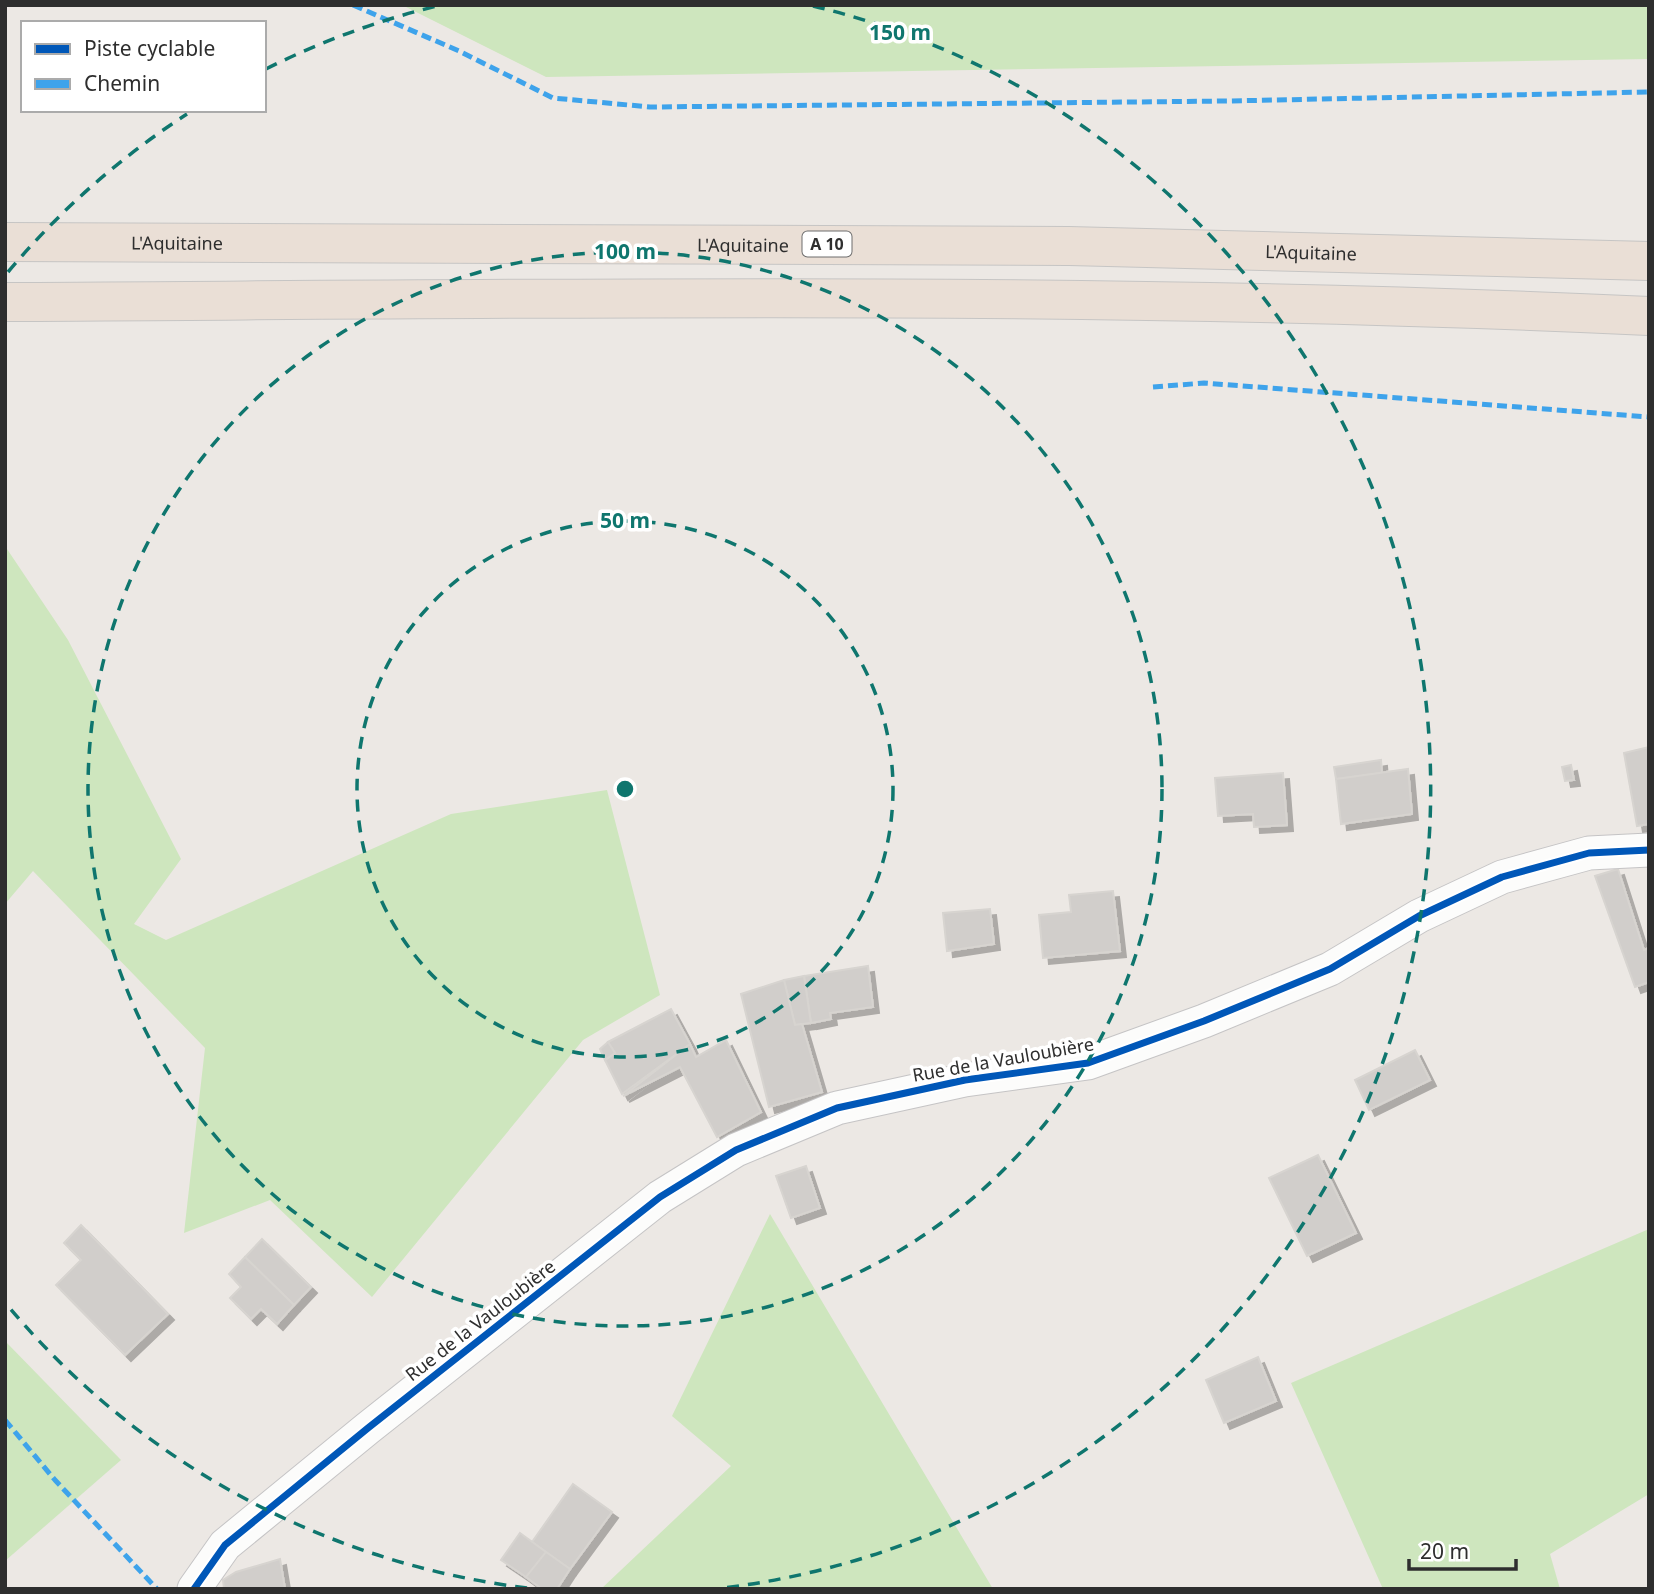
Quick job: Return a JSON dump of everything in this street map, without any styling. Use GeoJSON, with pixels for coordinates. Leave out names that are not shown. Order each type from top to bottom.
{"type":"FeatureCollection","features":[{"type":"Feature","properties":{"kind":"highway","name":"L'Aquitaine"},"geometry":{"type":"LineString","coordinates":[[5,242],[1028,246],[1649,261]]}},
{"type":"Feature","properties":{"kind":"highway"},"geometry":{"type":"LineString","coordinates":[[5,302],[690,299],[1072,302],[1349,306],[1649,316]]}},
{"type":"Feature","properties":{"kind":"street","name":"Rue de la Vauloubière"},"geometry":{"type":"LineString","coordinates":[[194,1589],[225,1545],[368,1428],[660,1198],[736,1150],[837,1108],[965,1080],[1088,1063],[1204,1021],[1330,969],[1419,916],[1502,877],[1590,853],[1649,850]]}},
{"type":"Feature","properties":{"kind":"green space"},"geometry":{"type":"Polygon","coordinates":[[[402,5],[1649,5],[1649,59],[546,77],[402,5]]]}},
{"type":"Feature","properties":{"kind":"green space"},"geometry":{"type":"Polygon","coordinates":[[[5,546],[68,640],[181,859],[134,924],[166,940],[451,814],[607,790],[660,995],[583,1040],[372,1297],[270,1200],[184,1233],[205,1048],[33,871],[5,904],[5,546]]]}},
{"type":"Feature","properties":{"kind":"green space"},"geometry":{"type":"Polygon","coordinates":[[[770,1214],[993,1589],[601,1589],[731,1466],[672,1416],[770,1214]]]}},
{"type":"Feature","properties":{"kind":"green space"},"geometry":{"type":"Polygon","coordinates":[[[1649,1229],[1649,1494],[1550,1554],[1560,1589],[1383,1589],[1291,1383],[1649,1229]]]}},
{"type":"Feature","properties":{"kind":"green space"},"geometry":{"type":"Polygon","coordinates":[[[5,1341],[121,1460],[5,1561],[5,1341]]]}},
{"type":"Feature","properties":{"kind":"building"},"geometry":{"type":"Polygon","coordinates":[[[1649,747],[1649,824],[1637,826],[1624,753],[1649,747]]]}},
{"type":"Feature","properties":{"kind":"building"},"geometry":{"type":"Polygon","coordinates":[[[1381,760],[1382,773],[1336,779],[1334,767],[1381,760]]]}},
{"type":"Feature","properties":{"kind":"building"},"geometry":{"type":"Polygon","coordinates":[[[1571,765],[1574,780],[1565,781],[1562,767],[1571,765]]]}},
{"type":"Feature","properties":{"kind":"building"},"geometry":{"type":"Polygon","coordinates":[[[1408,769],[1412,814],[1341,824],[1336,779],[1408,769]]]}},
{"type":"Feature","properties":{"kind":"building"},"geometry":{"type":"Polygon","coordinates":[[[1283,773],[1287,825],[1254,827],[1253,814],[1218,816],[1215,778],[1283,773]]]}},
{"type":"Feature","properties":{"kind":"building"},"geometry":{"type":"Polygon","coordinates":[[[1618,869],[1644,950],[1649,948],[1649,982],[1635,987],[1595,876],[1618,869]]]}},
{"type":"Feature","properties":{"kind":"building"},"geometry":{"type":"Polygon","coordinates":[[[1113,891],[1120,951],[1043,958],[1039,915],[1071,912],[1069,895],[1113,891]]]}},
{"type":"Feature","properties":{"kind":"building"},"geometry":{"type":"Polygon","coordinates":[[[990,909],[994,944],[947,951],[943,913],[990,909]]]}},
{"type":"Feature","properties":{"kind":"building"},"geometry":{"type":"Polygon","coordinates":[[[868,966],[873,1007],[830,1013],[831,1019],[811,1023],[804,976],[868,966]]]}},
{"type":"Feature","properties":{"kind":"building"},"geometry":{"type":"Polygon","coordinates":[[[804,976],[811,1023],[795,1025],[784,980],[804,976]]]}},
{"type":"Feature","properties":{"kind":"building"},"geometry":{"type":"Polygon","coordinates":[[[784,980],[795,1025],[802,1024],[822,1092],[769,1107],[741,994],[784,980]]]}},
{"type":"Feature","properties":{"kind":"building"},"geometry":{"type":"Polygon","coordinates":[[[671,1009],[690,1044],[622,1094],[605,1060],[615,1053],[608,1042],[671,1009]]]}},
{"type":"Feature","properties":{"kind":"building"},"geometry":{"type":"Polygon","coordinates":[[[726,1040],[761,1112],[717,1137],[680,1067],[623,1096],[690,1044],[696,1057],[726,1040]]]}},
{"type":"Feature","properties":{"kind":"building"},"geometry":{"type":"Polygon","coordinates":[[[608,1042],[615,1053],[605,1060],[600,1049],[608,1042]]]}},
{"type":"Feature","properties":{"kind":"building"},"geometry":{"type":"Polygon","coordinates":[[[1415,1050],[1430,1080],[1369,1110],[1355,1080],[1415,1050]]]}},
{"type":"Feature","properties":{"kind":"building"},"geometry":{"type":"Polygon","coordinates":[[[1318,1155],[1356,1233],[1307,1256],[1269,1178],[1318,1155]]]}},
{"type":"Feature","properties":{"kind":"building"},"geometry":{"type":"Polygon","coordinates":[[[806,1166],[820,1208],[791,1218],[776,1176],[806,1166]]]}},
{"type":"Feature","properties":{"kind":"building"},"geometry":{"type":"Polygon","coordinates":[[[81,1225],[168,1314],[125,1355],[56,1285],[81,1260],[64,1243],[81,1225]]]}},
{"type":"Feature","properties":{"kind":"building"},"geometry":{"type":"Polygon","coordinates":[[[262,1239],[311,1287],[294,1305],[245,1257],[262,1239]]]}},
{"type":"Feature","properties":{"kind":"building"},"geometry":{"type":"Polygon","coordinates":[[[245,1257],[294,1305],[277,1324],[261,1309],[251,1319],[230,1298],[241,1287],[229,1274],[245,1257]]]}},
{"type":"Feature","properties":{"kind":"building"},"geometry":{"type":"Polygon","coordinates":[[[1258,1357],[1276,1401],[1224,1423],[1206,1380],[1258,1357]]]}},
{"type":"Feature","properties":{"kind":"building"},"geometry":{"type":"Polygon","coordinates":[[[573,1484],[612,1512],[570,1569],[532,1542],[573,1484]]]}},
{"type":"Feature","properties":{"kind":"building"},"geometry":{"type":"Polygon","coordinates":[[[520,1533],[546,1552],[526,1577],[501,1560],[520,1533]]]}},
{"type":"Feature","properties":{"kind":"building"},"geometry":{"type":"Polygon","coordinates":[[[546,1552],[570,1569],[557,1589],[542,1589],[526,1577],[546,1552]]]}},
{"type":"Feature","properties":{"kind":"building"},"geometry":{"type":"Polygon","coordinates":[[[280,1559],[285,1589],[224,1589],[223,1580],[236,1572],[280,1559]]]}},
{"type":"Feature","properties":{"kind":"marked path"},"geometry":{"type":"LineString","coordinates":[[353,5],[459,51],[553,98],[650,107],[1228,101],[1649,92]]}},
{"type":"Feature","properties":{"kind":"marked path"},"geometry":{"type":"LineString","coordinates":[[1153,387],[1204,383],[1649,417]]}},
{"type":"Feature","properties":{"kind":"marked path"},"geometry":{"type":"LineString","coordinates":[[5,1420],[55,1480],[157,1589]]}},
{"type":"Feature","properties":{"kind":"cycle path"},"geometry":{"type":"LineString","coordinates":[[194,1589],[225,1545],[368,1428],[660,1197],[736,1150],[837,1108],[965,1080],[1088,1063],[1204,1021],[1330,969],[1419,916],[1502,877],[1589,853],[1649,850]]}}]}
